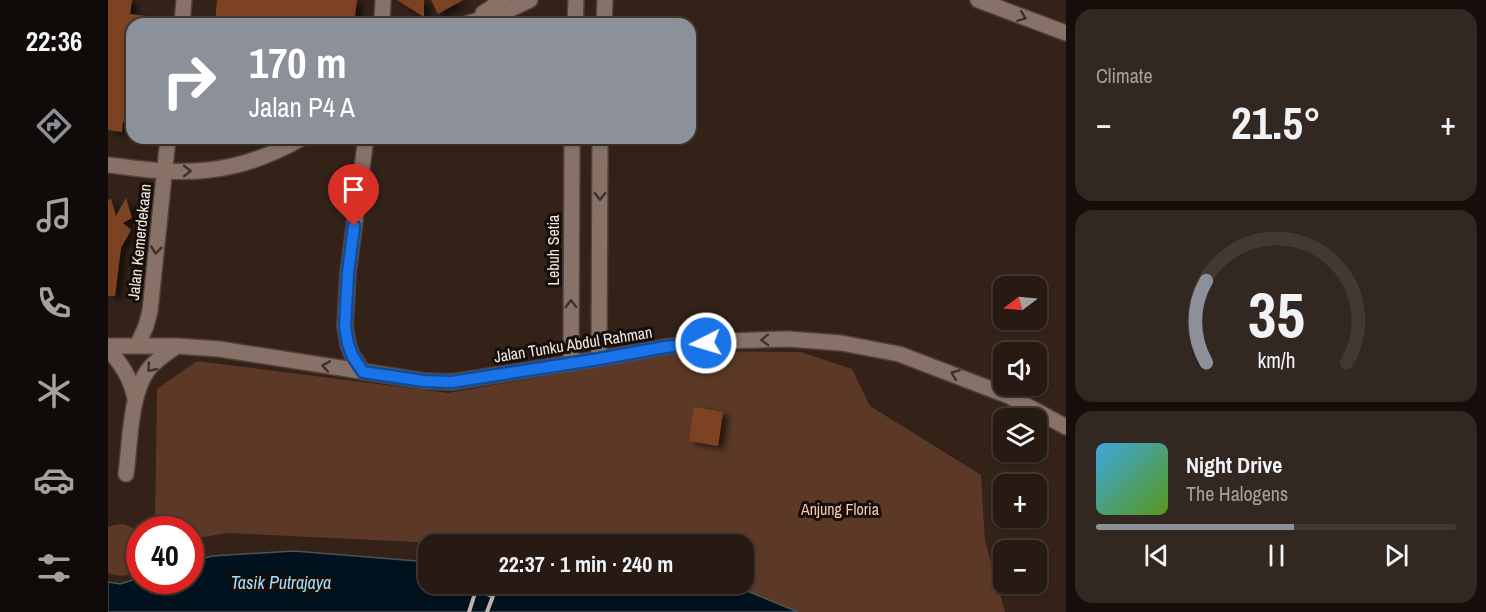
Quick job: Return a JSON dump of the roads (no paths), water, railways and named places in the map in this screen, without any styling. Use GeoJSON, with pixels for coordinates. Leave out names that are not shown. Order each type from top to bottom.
{"type":"FeatureCollection","features":[{"type":"Feature","properties":{"kind":"street"},"geometry":{"type":"LineString","coordinates":[[182,18],[184,0]]}},
{"type":"Feature","properties":{"kind":"street"},"geometry":{"type":"LineString","coordinates":[[382,18],[383,0]]}},
{"type":"Feature","properties":{"kind":"street"},"geometry":{"type":"LineString","coordinates":[[476,18],[503,0]]}},
{"type":"Feature","properties":{"kind":"street"},"geometry":{"type":"LineString","coordinates":[[486,18],[530,0]]}},
{"type":"Feature","properties":{"kind":"street"},"geometry":{"type":"LineString","coordinates":[[575,18],[576,0]]}},
{"type":"Feature","properties":{"kind":"street"},"geometry":{"type":"LineString","coordinates":[[604,18],[605,0]]}},
{"type":"Feature","properties":{"kind":"street"},"geometry":{"type":"LineString","coordinates":[[978,0],[1066,33]]}},
{"type":"Feature","properties":{"kind":"street","name":"Jalan Kemerdekaan"},"geometry":{"type":"LineString","coordinates":[[136,346],[142,338],[150,311],[167,144]]}},
{"type":"Feature","properties":{"kind":"street"},"geometry":{"type":"LineString","coordinates":[[108,165],[164,171],[200,171],[257,160],[292,144]]}},
{"type":"Feature","properties":{"kind":"street"},"geometry":{"type":"LineString","coordinates":[[363,372],[352,355],[345,327],[348,273],[365,144]]}},
{"type":"Feature","properties":{"kind":"street","name":"Lebuh Setia"},"geometry":{"type":"LineString","coordinates":[[571,363],[572,144]]}},
{"type":"Feature","properties":{"kind":"street"},"geometry":{"type":"LineString","coordinates":[[599,359],[600,144]]}},
{"type":"Feature","properties":{"kind":"street","name":"Jalan Tunku Abdul Rahman"},"geometry":{"type":"LineString","coordinates":[[108,347],[177,346],[230,351],[424,381],[452,382],[665,347],[727,341],[788,339],[842,343],[899,354],[944,370],[1009,396],[1066,427]]}},
{"type":"Feature","properties":{"kind":"street"},"geometry":{"type":"LineString","coordinates":[[126,474],[135,398],[147,370],[177,346]]}},
{"type":"Feature","properties":{"kind":"street"},"geometry":{"type":"LineString","coordinates":[[108,347],[131,382],[135,398]]}},
{"type":"Feature","properties":{"kind":"water","name":"Tasik Putrajaya"},"geometry":{"type":"Polygon","coordinates":[[[294,551],[418,561],[418,594],[754,594],[798,612],[108,612],[108,582],[120,584],[126,582],[126,594],[204,594],[204,558],[294,551]]]}},
{"type":"Feature","properties":{"kind":"railway"},"geometry":{"type":"LineString","coordinates":[[469,612],[476,590],[493,596],[487,612]]}},
{"type":"Feature","properties":{"kind":"park label","name":"Anjung Floria"},"geometry":{"type":"Point","coordinates":[840,509]}}]}
